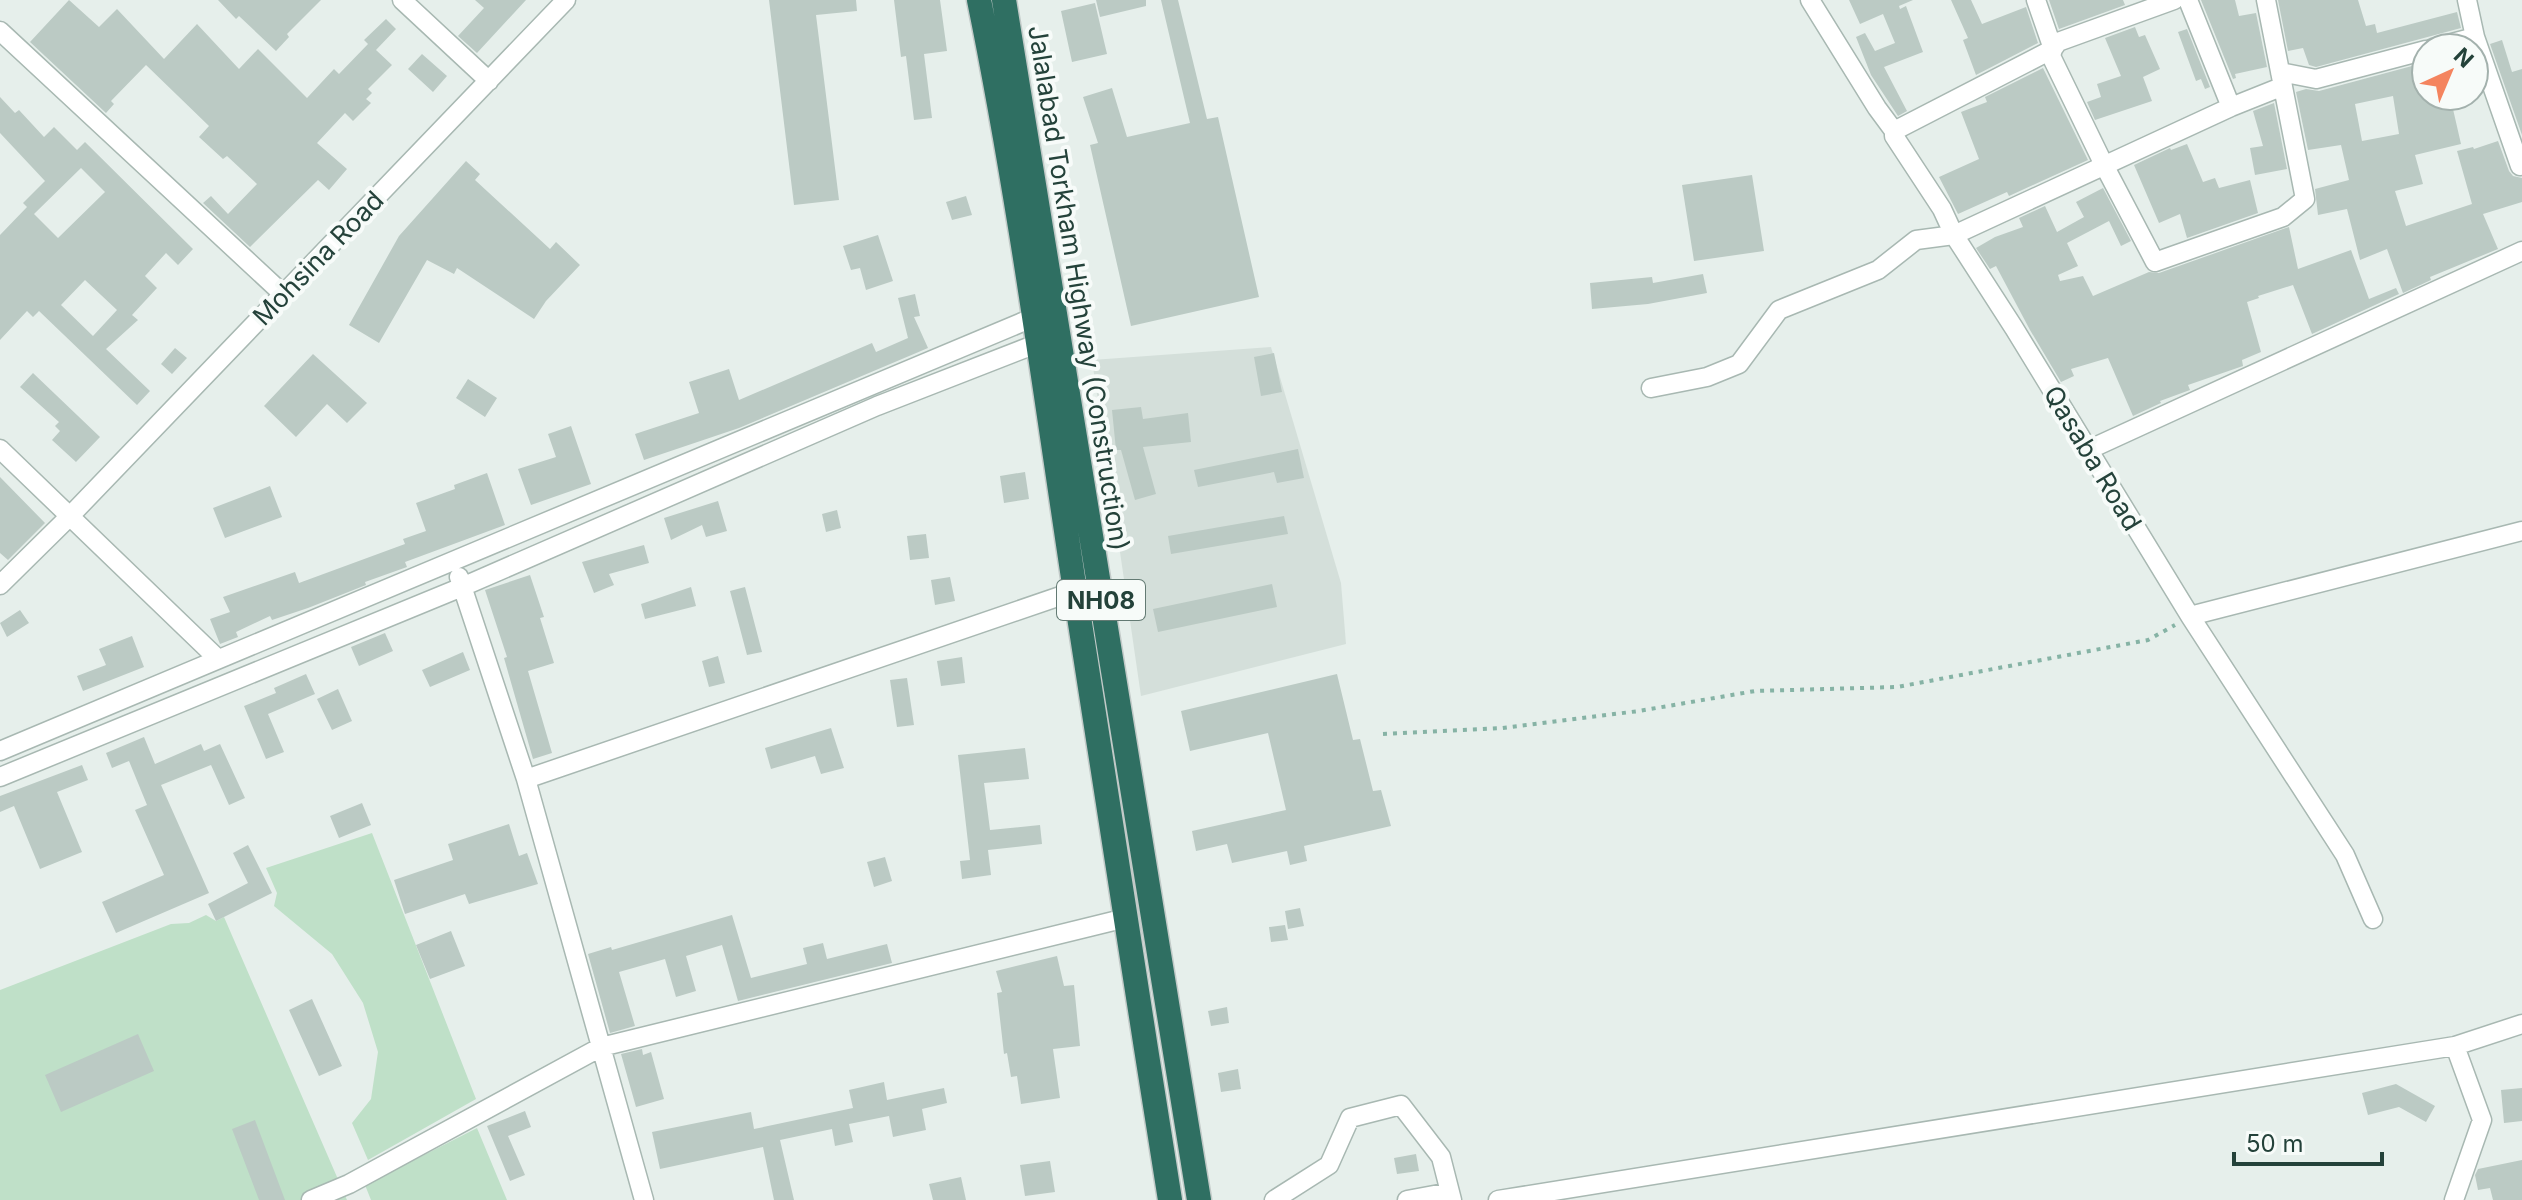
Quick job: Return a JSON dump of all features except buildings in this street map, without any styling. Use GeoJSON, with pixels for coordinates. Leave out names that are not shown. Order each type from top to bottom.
{"type":"FeatureCollection","features":[{"type":"Feature","properties":{"kind":"highway","name":"NH08"},"geometry":{"type":"LineString","coordinates":[[979,0],[1044,313]]}},
{"type":"Feature","properties":{"kind":"highway","name":"NH08"},"geometry":{"type":"LineString","coordinates":[[990,0],[997,87]]}},
{"type":"Feature","properties":{"kind":"highway","name":"Jalalabad Torkham Highway (Construction)"},"geometry":{"type":"LineString","coordinates":[[1004,0],[1044,313],[1199,1200]]}},
{"type":"Feature","properties":{"kind":"highway","name":"NH08"},"geometry":{"type":"LineString","coordinates":[[1049,339],[1075,591],[1170,1200]]}},
{"type":"Feature","properties":{"kind":"highway"},"geometry":{"type":"LineString","coordinates":[[1150,1073],[1178,1069]]}},
{"type":"Feature","properties":{"kind":"street"},"geometry":{"type":"LineString","coordinates":[[402,0],[489,81]]}},
{"type":"Feature","properties":{"kind":"street","name":"Mohsina Road"},"geometry":{"type":"LineString","coordinates":[[0,585],[566,0]]}},
{"type":"Feature","properties":{"kind":"street","name":"Qasaba Road"},"geometry":{"type":"LineString","coordinates":[[1810,0],[1894,131],[1894,136],[1942,209],[1954,235],[2190,616],[2345,855],[2373,919]]}},
{"type":"Feature","properties":{"kind":"street"},"geometry":{"type":"LineString","coordinates":[[2036,0],[2053,49]]}},
{"type":"Feature","properties":{"kind":"street"},"geometry":{"type":"LineString","coordinates":[[2174,0],[2058,42],[2051,56],[2155,262],[2283,217],[2305,199],[2266,0]]}},
{"type":"Feature","properties":{"kind":"street"},"geometry":{"type":"LineString","coordinates":[[2188,0],[2231,107]]}},
{"type":"Feature","properties":{"kind":"street"},"geometry":{"type":"LineString","coordinates":[[2467,0],[2474,32]]}},
{"type":"Feature","properties":{"kind":"street"},"geometry":{"type":"LineString","coordinates":[[0,31],[283,294]]}},
{"type":"Feature","properties":{"kind":"street"},"geometry":{"type":"LineString","coordinates":[[1894,131],[2053,49]]}},
{"type":"Feature","properties":{"kind":"street"},"geometry":{"type":"LineString","coordinates":[[1651,388],[1707,377],[1739,364],[1779,310],[1878,270],[1916,240],[1954,235],[2231,107],[2280,80],[2316,79],[2410,54]]}},
{"type":"Feature","properties":{"kind":"street"},"geometry":{"type":"LineString","coordinates":[[2490,80],[2520,166]]}},
{"type":"Feature","properties":{"kind":"street"},"geometry":{"type":"LineString","coordinates":[[2088,450],[2522,251]]}},
{"type":"Feature","properties":{"kind":"street"},"geometry":{"type":"LineString","coordinates":[[0,751],[1044,313]]}},
{"type":"Feature","properties":{"kind":"street"},"geometry":{"type":"LineString","coordinates":[[0,777],[462,587],[877,406],[1049,339]]}},
{"type":"Feature","properties":{"kind":"street"},"geometry":{"type":"LineString","coordinates":[[969,343],[977,366]]}},
{"type":"Feature","properties":{"kind":"street"},"geometry":{"type":"LineString","coordinates":[[0,449],[217,658]]}},
{"type":"Feature","properties":{"kind":"street"},"geometry":{"type":"LineString","coordinates":[[2190,616],[2522,531]]}},
{"type":"Feature","properties":{"kind":"street"},"geometry":{"type":"LineString","coordinates":[[453,559],[526,779],[644,1200]]}},
{"type":"Feature","properties":{"kind":"street"},"geometry":{"type":"LineString","coordinates":[[526,779],[1075,591]]}},
{"type":"Feature","properties":{"kind":"street"},"geometry":{"type":"LineString","coordinates":[[249,645],[259,669]]}},
{"type":"Feature","properties":{"kind":"street"},"geometry":{"type":"LineString","coordinates":[[75,718],[85,740]]}},
{"type":"Feature","properties":{"kind":"street"},"geometry":{"type":"LineString","coordinates":[[311,1200],[349,1184],[601,1047],[1126,918]]}},
{"type":"Feature","properties":{"kind":"street"},"geometry":{"type":"LineString","coordinates":[[1498,1200],[2455,1046],[2522,1024]]}},
{"type":"Feature","properties":{"kind":"street"},"geometry":{"type":"LineString","coordinates":[[2454,1200],[2482,1120],[2455,1046]]}},
{"type":"Feature","properties":{"kind":"street"},"geometry":{"type":"LineString","coordinates":[[1274,1200],[1329,1165],[1350,1118],[1401,1105],[1441,1157],[1451,1196],[1407,1200]]}},
{"type":"Feature","properties":{"kind":"path"},"geometry":{"type":"LineString","coordinates":[[1383,734],[1502,728],[1639,711],[1755,691],[1897,687],[2148,640],[2190,616]]}},
{"type":"Feature","properties":{"kind":"shaded area"},"geometry":{"type":"Polygon","coordinates":[[[1271,347],[1341,583],[1346,644],[1141,696],[1092,360],[1271,347]]]}},
{"type":"Feature","properties":{"kind":"green space"},"geometry":{"type":"Polygon","coordinates":[[[372,833],[476,1099],[368,1160],[352,1123],[371,1099],[378,1052],[363,1003],[332,954],[274,906],[277,893],[266,868],[372,833]]]}},
{"type":"Feature","properties":{"kind":"green space"},"geometry":{"type":"Polygon","coordinates":[[[206,915],[216,921],[224,917],[347,1200],[0,1200],[0,990],[171,924],[189,923],[206,915]]]}},
{"type":"Feature","properties":{"kind":"green space"},"geometry":{"type":"Polygon","coordinates":[[[477,1128],[507,1200],[371,1200],[365,1185],[477,1128]]]}}]}
